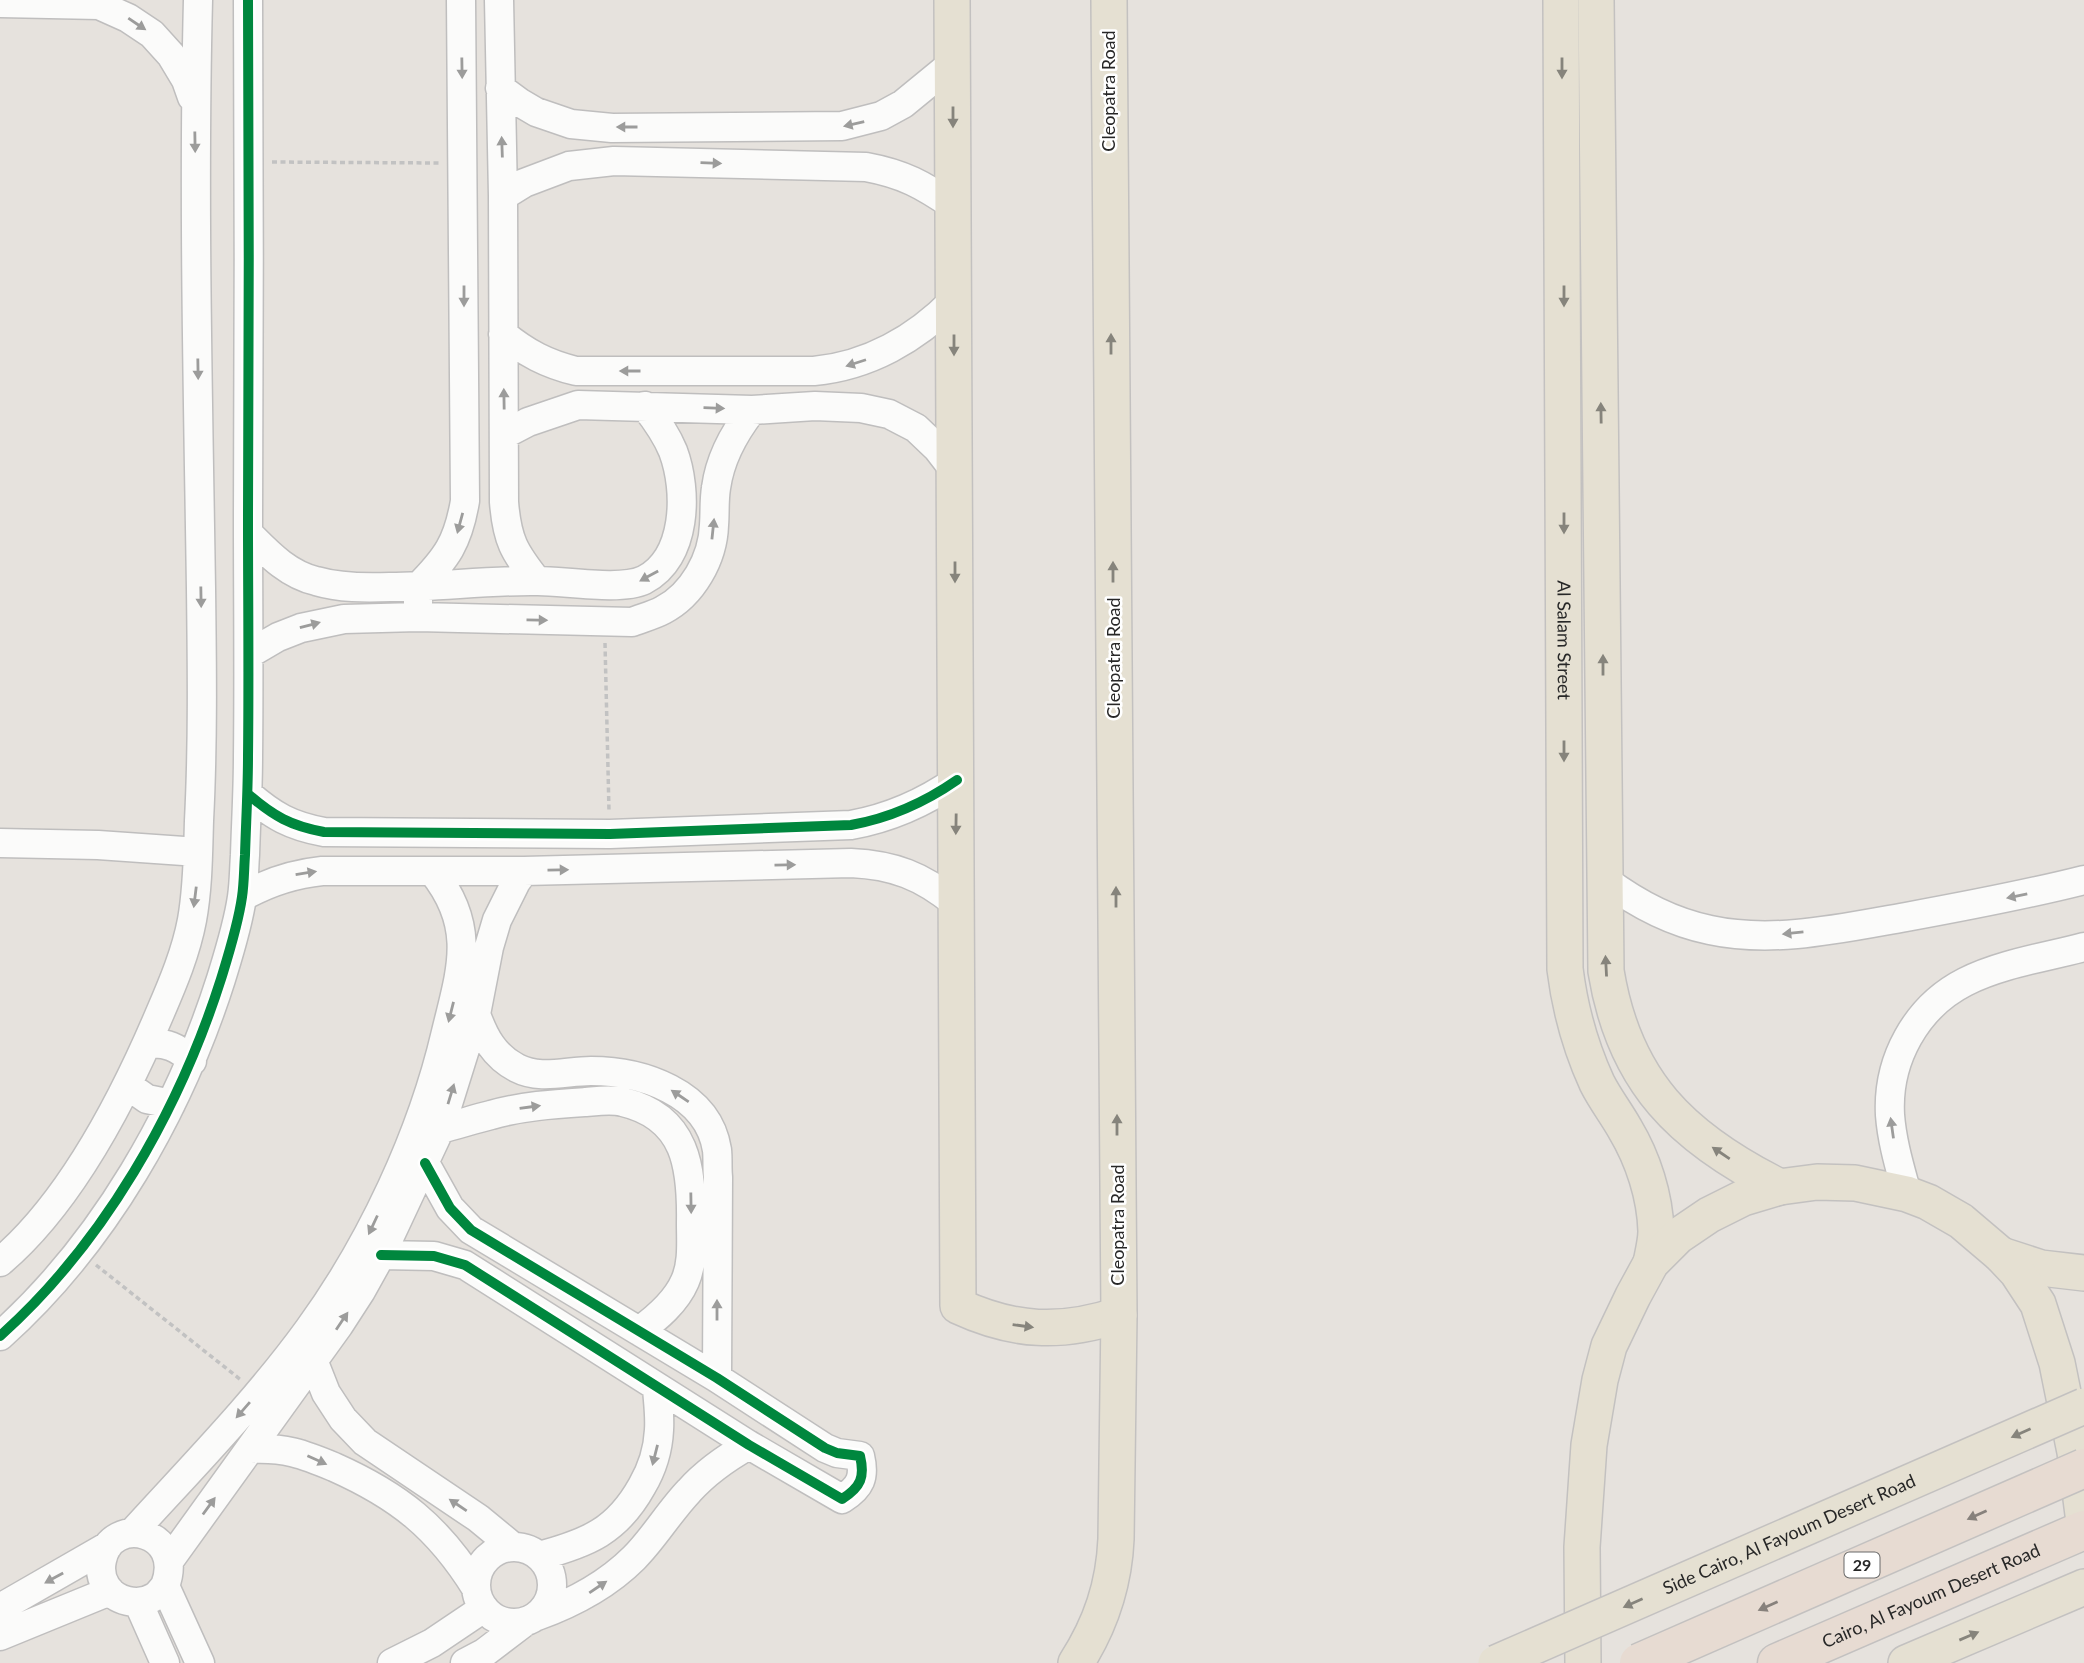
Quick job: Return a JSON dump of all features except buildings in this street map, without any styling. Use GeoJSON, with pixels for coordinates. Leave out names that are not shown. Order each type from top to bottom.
{"type":"FeatureCollection","features":[{"type":"Feature","properties":{"kind":"highway","name":"29"},"geometry":{"type":"LineString","coordinates":[[1639,1663],[2084,1468]]}},
{"type":"Feature","properties":{"kind":"highway","name":"Cairo, Al Fayoum Desert Road"},"geometry":{"type":"LineString","coordinates":[[1777,1663],[2084,1530]]}},
{"type":"Feature","properties":{"kind":"main road"},"geometry":{"type":"LineString","coordinates":[[952,0],[958,1306],[996,1321],[1038,1328],[1079,1326],[1119,1315]]}},
{"type":"Feature","properties":{"kind":"main road","name":"Cleopatra Road"},"geometry":{"type":"LineString","coordinates":[[1076,1663],[1097,1627],[1105,1606],[1115,1562],[1119,1315],[1109,0]]}},
{"type":"Feature","properties":{"kind":"main road","name":"Al Salam Street"},"geometry":{"type":"LineString","coordinates":[[1561,0],[1565,969],[1573,1017],[1588,1063],[1598,1086],[1634,1145],[1648,1181],[1656,1233],[1651,1263]]}},
{"type":"Feature","properties":{"kind":"main road"},"geometry":{"type":"LineString","coordinates":[[1596,0],[1606,971],[1610,996],[1626,1044],[1637,1067],[1666,1107],[1692,1132],[1735,1163],[1780,1187]]}},
{"type":"Feature","properties":{"kind":"main road"},"geometry":{"type":"LineString","coordinates":[[1564,453],[1601,452]]}},
{"type":"Feature","properties":{"kind":"main road"},"geometry":{"type":"LineString","coordinates":[[1583,1663],[1582,1547],[1589,1445],[1609,1346],[1651,1263],[1678,1237],[1709,1215],[1743,1198],[1780,1187],[1817,1182],[1855,1183],[1907,1194],[1928,1202],[1961,1221],[2017,1272],[2038,1304],[2057,1363],[2075,1452],[2084,1522]]}},
{"type":"Feature","properties":{"kind":"main road"},"geometry":{"type":"LineString","coordinates":[[2001,1255],[2040,1268],[2084,1273]]}},
{"type":"Feature","properties":{"kind":"main road","name":"Side Cairo, Al Fayoum Desert Road"},"geometry":{"type":"LineString","coordinates":[[1496,1663],[2084,1406]]}},
{"type":"Feature","properties":{"kind":"main road"},"geometry":{"type":"LineString","coordinates":[[1906,1663],[2084,1587]]}},
{"type":"Feature","properties":{"kind":"street"},"geometry":{"type":"LineString","coordinates":[[0,1262],[14,1250],[58,1197],[105,1125],[147,1044],[176,976],[192,919],[198,852],[202,747],[195,107],[198,0]]}},
{"type":"Feature","properties":{"kind":"street"},"geometry":{"type":"LineString","coordinates":[[0,1336],[53,1283],[111,1206],[141,1160],[192,1061],[228,955],[242,897],[248,794],[249,654],[248,0]]}},
{"type":"Feature","properties":{"kind":"street"},"geometry":{"type":"LineString","coordinates":[[418,617],[418,587],[451,549],[461,526],[465,501],[461,0]]}},
{"type":"Feature","properties":{"kind":"street"},"geometry":{"type":"LineString","coordinates":[[499,0],[506,527],[512,545],[537,581]]}},
{"type":"Feature","properties":{"kind":"street"},"geometry":{"type":"LineString","coordinates":[[0,3],[100,3],[152,34],[171,55],[186,80],[195,107]]}},
{"type":"Feature","properties":{"kind":"street"},"geometry":{"type":"LineString","coordinates":[[500,88],[536,112],[570,124],[612,128],[842,127],[881,116],[903,104],[953,63]]}},
{"type":"Feature","properties":{"kind":"street"},"geometry":{"type":"LineString","coordinates":[[503,196],[534,179],[569,166],[614,161],[866,167],[892,173],[923,185],[954,206]]}},
{"type":"Feature","properties":{"kind":"street"},"geometry":{"type":"LineString","coordinates":[[503,334],[537,359],[576,371],[814,371],[860,362],[901,342],[939,315],[954,300]]}},
{"type":"Feature","properties":{"kind":"street"},"geometry":{"type":"LineString","coordinates":[[576,371],[578,405]]}},
{"type":"Feature","properties":{"kind":"street"},"geometry":{"type":"LineString","coordinates":[[505,434],[553,412],[578,405],[752,410],[839,406],[890,414],[916,428],[937,448],[954,470]]}},
{"type":"Feature","properties":{"kind":"street"},"geometry":{"type":"LineString","coordinates":[[248,533],[276,561],[295,573],[315,581],[351,588],[537,581],[620,585],[642,581],[660,570],[673,552],[681,504],[680,478],[673,452],[661,428],[645,406]]}},
{"type":"Feature","properties":{"kind":"street"},"geometry":{"type":"LineString","coordinates":[[249,654],[278,637],[301,628],[344,619],[418,617],[632,622],[664,610],[690,589],[707,560],[714,527],[713,506],[721,465],[734,436],[752,410]]}},
{"type":"Feature","properties":{"kind":"street"},"geometry":{"type":"LineString","coordinates":[[248,794],[267,811],[286,822],[305,828],[340,832],[610,834],[851,825],[896,814],[957,780]]}},
{"type":"Feature","properties":{"kind":"street"},"geometry":{"type":"LineString","coordinates":[[851,825],[856,844],[851,863]]}},
{"type":"Feature","properties":{"kind":"street"},"geometry":{"type":"LineString","coordinates":[[340,832],[342,872]]}},
{"type":"Feature","properties":{"kind":"street"},"geometry":{"type":"LineString","coordinates":[[0,843],[98,845],[198,852]]}},
{"type":"Feature","properties":{"kind":"street"},"geometry":{"type":"LineString","coordinates":[[242,897],[259,887],[290,876],[322,871],[524,871],[851,863],[874,864],[907,873],[937,889],[955,903]]}},
{"type":"Feature","properties":{"kind":"street"},"geometry":{"type":"LineString","coordinates":[[433,872],[447,889],[475,946],[476,1014],[440,1129],[361,1292],[250,1449],[167,1573],[154,1597],[138,1602],[118,1598],[110,1591],[101,1574],[103,1554],[258,1393],[296,1346],[364,1244],[407,1150],[439,1063],[459,977],[475,946],[498,920],[524,871]]}},
{"type":"Feature","properties":{"kind":"street"},"geometry":{"type":"LineString","coordinates":[[1605,880],[1644,906],[1688,925],[1759,936],[1862,925],[1978,904],[2084,880]]}},
{"type":"Feature","properties":{"kind":"street"},"geometry":{"type":"LineString","coordinates":[[1907,1194],[1892,1134],[1890,1097],[1897,1061],[1913,1029],[1936,1002],[1966,981],[2084,947]]}},
{"type":"Feature","properties":{"kind":"street"},"geometry":{"type":"LineString","coordinates":[[476,1014],[484,1037],[498,1055],[518,1069],[540,1075],[592,1071],[642,1077],[687,1100],[706,1121],[717,1158],[717,1378]]}},
{"type":"Feature","properties":{"kind":"street"},"geometry":{"type":"LineString","coordinates":[[147,1044],[172,1046],[192,1061]]}},
{"type":"Feature","properties":{"kind":"street"},"geometry":{"type":"LineString","coordinates":[[127,1085],[147,1099],[171,1104]]}},
{"type":"Feature","properties":{"kind":"street"},"geometry":{"type":"LineString","coordinates":[[440,1129],[516,1109],[594,1101],[621,1101],[646,1109],[667,1125],[682,1146],[690,1171],[690,1268],[676,1296],[654,1321],[639,1331]]}},
{"type":"Feature","properties":{"kind":"street"},"geometry":{"type":"LineString","coordinates":[[381,1255],[434,1256],[458,1262],[480,1273],[749,1445],[842,1499],[853,1492],[861,1481],[863,1469],[860,1456],[837,1453],[825,1448],[717,1378],[471,1230],[441,1195],[425,1163]]}},
{"type":"Feature","properties":{"kind":"street"},"geometry":{"type":"LineString","coordinates":[[480,1273],[496,1247]]}},
{"type":"Feature","properties":{"kind":"street"},"geometry":{"type":"LineString","coordinates":[[313,1360],[326,1392],[343,1419],[365,1442],[478,1518],[513,1546],[527,1549],[539,1556],[549,1570],[552,1587],[548,1603],[531,1619],[466,1663]]}},
{"type":"Feature","properties":{"kind":"street"},"geometry":{"type":"LineString","coordinates":[[539,1556],[578,1545],[597,1535],[631,1507],[651,1471],[656,1451],[659,1431],[657,1388]]}},
{"type":"Feature","properties":{"kind":"street"},"geometry":{"type":"LineString","coordinates":[[250,1449],[272,1447],[304,1454],[359,1478],[387,1494],[413,1512],[436,1534],[457,1558],[480,1598],[496,1618],[511,1623],[531,1619],[564,1606],[613,1577],[634,1558],[687,1492],[705,1474],[749,1445]]}},
{"type":"Feature","properties":{"kind":"street"},"geometry":{"type":"LineString","coordinates":[[631,1507],[658,1529]]}},
{"type":"Feature","properties":{"kind":"street"},"geometry":{"type":"LineString","coordinates":[[0,1608],[120,1539],[142,1534],[160,1543],[167,1573],[200,1663]]}},
{"type":"Feature","properties":{"kind":"street"},"geometry":{"type":"LineString","coordinates":[[392,1663],[432,1643],[480,1598],[480,1568],[493,1553],[513,1546]]}},
{"type":"Feature","properties":{"kind":"street"},"geometry":{"type":"LineString","coordinates":[[0,1636],[110,1591]]}},
{"type":"Feature","properties":{"kind":"street"},"geometry":{"type":"LineString","coordinates":[[138,1602],[165,1663]]}},
{"type":"Feature","properties":{"kind":"path"},"geometry":{"type":"LineString","coordinates":[[249,162],[463,163]]}},
{"type":"Feature","properties":{"kind":"path"},"geometry":{"type":"LineString","coordinates":[[604,622],[610,834]]}},
{"type":"Feature","properties":{"kind":"path"},"geometry":{"type":"LineString","coordinates":[[78,1251],[258,1393]]}},
{"type":"Feature","properties":{"kind":"cycle path"},"geometry":{"type":"LineString","coordinates":[[0,1336],[38,1299],[72,1260],[105,1217],[134,1172],[160,1125],[204,1028],[227,959],[240,907],[248,781],[248,0]]}},
{"type":"Feature","properties":{"kind":"cycle path"},"geometry":{"type":"LineString","coordinates":[[248,794],[283,819],[324,832],[610,834],[851,825],[906,808],[957,780]]}},
{"type":"Feature","properties":{"kind":"cycle path"},"geometry":{"type":"LineString","coordinates":[[381,1255],[434,1256],[465,1265],[749,1445],[842,1499],[854,1490],[860,1481],[860,1456],[837,1453],[825,1448],[717,1378],[471,1230],[450,1208],[425,1163]]}}]}
